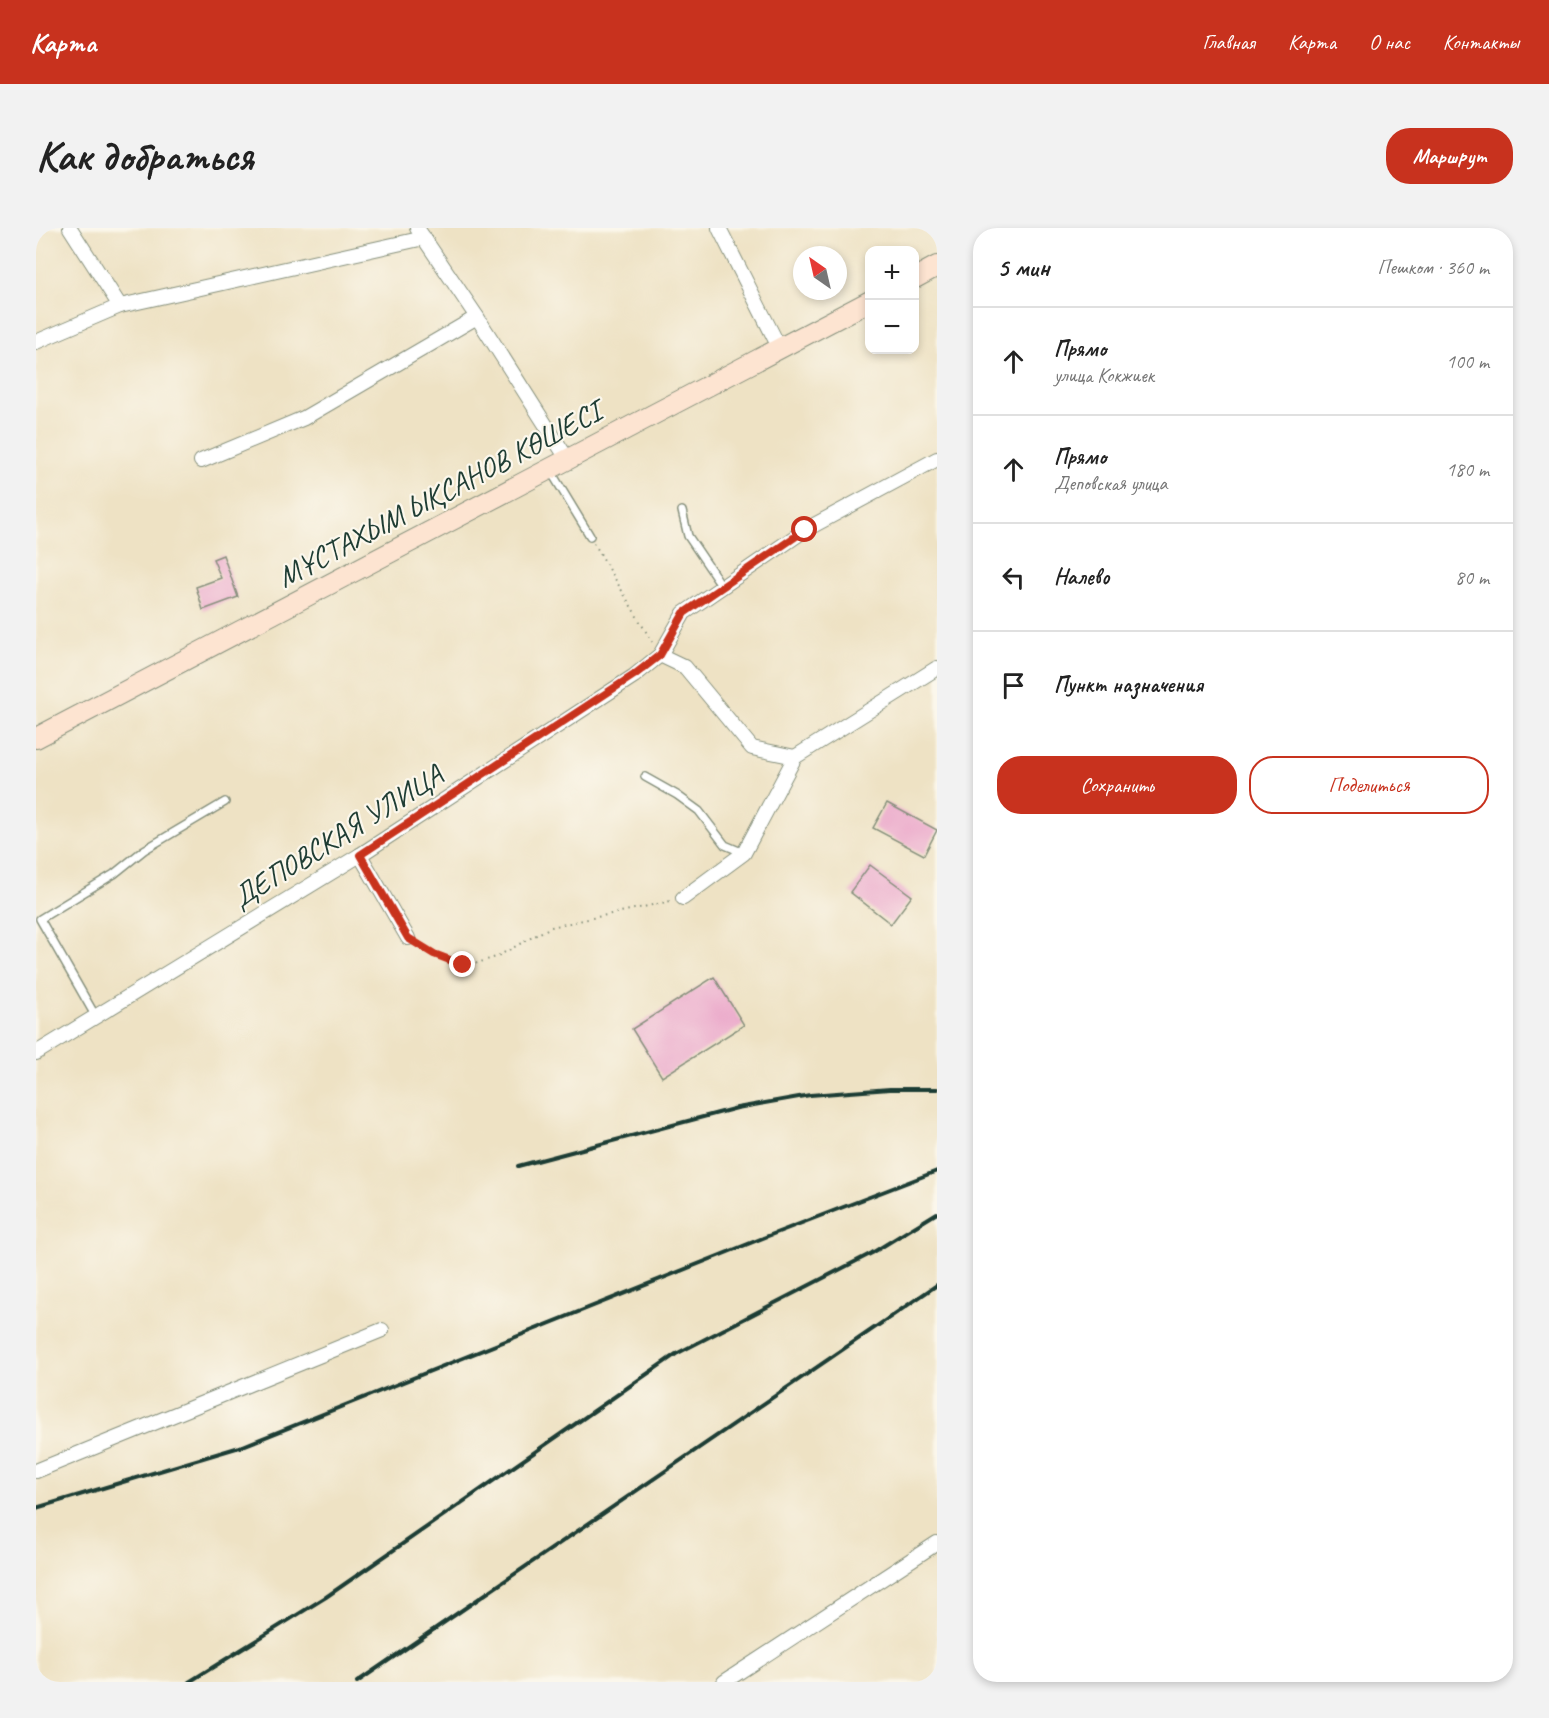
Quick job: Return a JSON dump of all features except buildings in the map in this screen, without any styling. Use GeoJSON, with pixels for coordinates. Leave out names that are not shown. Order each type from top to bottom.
{"type":"FeatureCollection","features":[{"type":"Feature","properties":{"kind":"main road"},"geometry":{"type":"LineString","coordinates":[[919,276],[937,266]]}},
{"type":"Feature","properties":{"kind":"main road","name":"МҰСТАХЫМ ЫҚСАНОВ КӨШЕСІ"},"geometry":{"type":"LineString","coordinates":[[36,738],[865,304]]}},
{"type":"Feature","properties":{"kind":"street"},"geometry":{"type":"LineString","coordinates":[[70,228],[120,306]]}},
{"type":"Feature","properties":{"kind":"street"},"geometry":{"type":"LineString","coordinates":[[719,228],[780,349]]}},
{"type":"Feature","properties":{"kind":"street"},"geometry":{"type":"LineString","coordinates":[[36,342],[120,306],[420,233],[477,317],[568,460]]}},
{"type":"Feature","properties":{"kind":"street"},"geometry":{"type":"LineString","coordinates":[[201,461],[304,418],[477,317]]}},
{"type":"Feature","properties":{"kind":"street"},"geometry":{"type":"LineString","coordinates":[[795,757],[752,748],[685,667],[660,655],[684,613],[722,586],[805,530],[937,459]]}},
{"type":"Feature","properties":{"kind":"street","name":"ДЕПОВСКАЯ УЛИЦА"},"geometry":{"type":"LineString","coordinates":[[36,1053],[360,855],[634,675],[660,655]]}},
{"type":"Feature","properties":{"kind":"street"},"geometry":{"type":"LineString","coordinates":[[683,898],[744,853],[795,757],[937,668]]}},
{"type":"Feature","properties":{"kind":"street"},"geometry":{"type":"LineString","coordinates":[[360,855],[408,938]]}},
{"type":"Feature","properties":{"kind":"street"},"geometry":{"type":"LineString","coordinates":[[36,1471],[382,1330]]}},
{"type":"Feature","properties":{"kind":"street"},"geometry":{"type":"LineString","coordinates":[[724,1682],[937,1543]]}},
{"type":"Feature","properties":{"kind":"lane"},"geometry":{"type":"LineString","coordinates":[[550,470],[590,537]]}},
{"type":"Feature","properties":{"kind":"lane"},"geometry":{"type":"LineString","coordinates":[[682,511],[688,536],[722,586]]}},
{"type":"Feature","properties":{"kind":"lane"},"geometry":{"type":"LineString","coordinates":[[645,777],[677,795],[699,811],[725,845],[744,853]]}},
{"type":"Feature","properties":{"kind":"lane"},"geometry":{"type":"LineString","coordinates":[[96,1017],[40,919],[114,874],[144,850],[225,802]]}},
{"type":"Feature","properties":{"kind":"path"},"geometry":{"type":"LineString","coordinates":[[590,537],[660,655]]}},
{"type":"Feature","properties":{"kind":"path"},"geometry":{"type":"LineString","coordinates":[[408,938],[434,954],[463,965],[474,964],[496,957],[551,927],[683,898]]}},
{"type":"Feature","properties":{"kind":"railway"},"geometry":{"type":"LineString","coordinates":[[518,1166],[737,1108],[810,1095],[890,1089],[937,1089]]}},
{"type":"Feature","properties":{"kind":"railway"},"geometry":{"type":"LineString","coordinates":[[36,1508],[243,1446],[768,1236],[937,1171]]}},
{"type":"Feature","properties":{"kind":"railway"},"geometry":{"type":"LineString","coordinates":[[189,1682],[326,1597],[676,1354],[872,1253],[937,1213]]}},
{"type":"Feature","properties":{"kind":"railway"},"geometry":{"type":"LineString","coordinates":[[357,1682],[937,1285]]}},
{"type":"Feature","properties":{"kind":"route"},"geometry":{"type":"LineString","coordinates":[[463,965],[434,954],[408,938],[360,855],[634,675],[660,655],[684,613],[805,530]]}}]}
